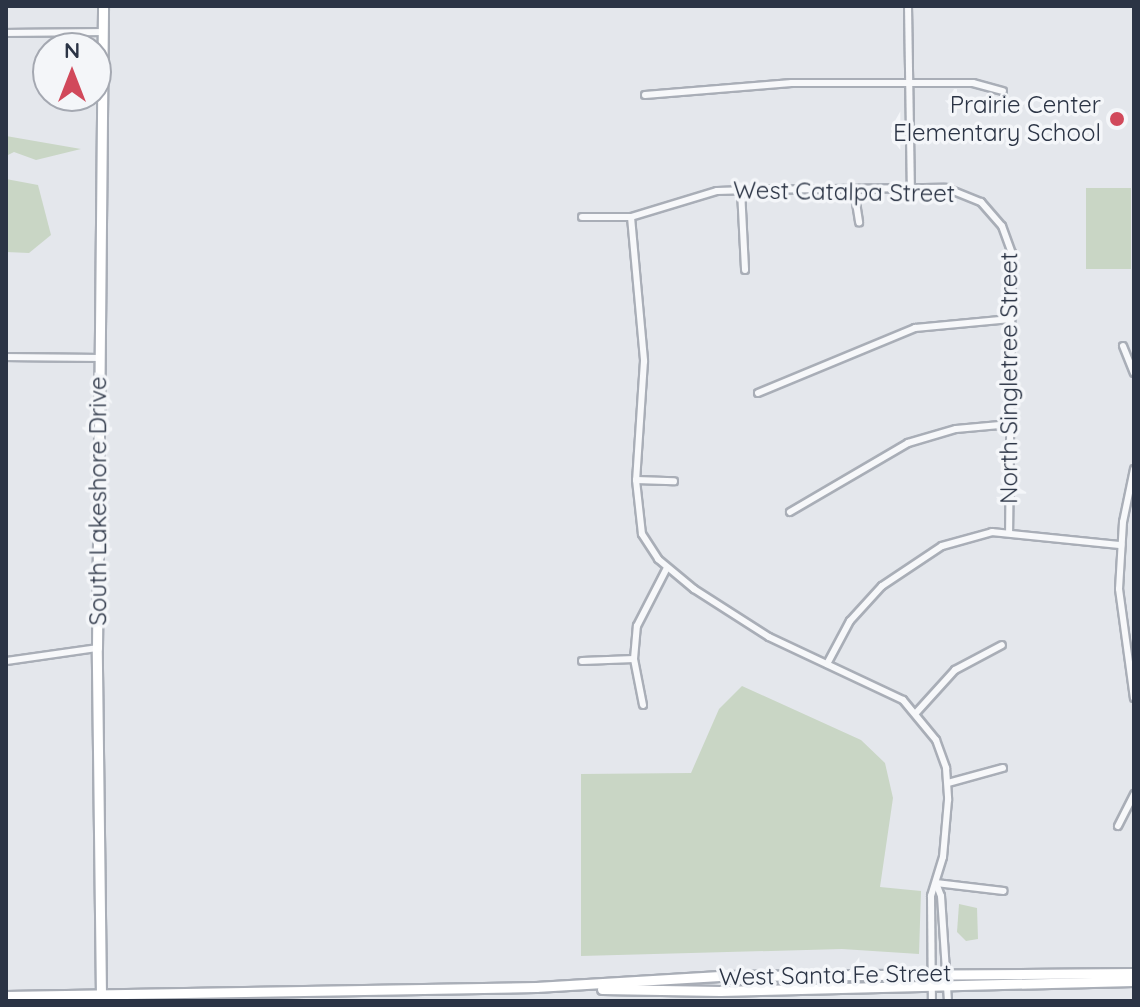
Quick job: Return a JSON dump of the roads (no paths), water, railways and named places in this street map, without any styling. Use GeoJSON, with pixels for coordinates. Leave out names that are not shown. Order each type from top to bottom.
{"type":"FeatureCollection","features":[{"type":"Feature","properties":{"kind":"street","name":"South Lakeshore Drive"},"geometry":{"type":"LineString","coordinates":[[103,6],[103,32]]}},
{"type":"Feature","properties":{"kind":"street"},"geometry":{"type":"LineString","coordinates":[[908,6],[912,84],[911,189]]}},
{"type":"Feature","properties":{"kind":"street"},"geometry":{"type":"LineString","coordinates":[[6,33],[32,33]]}},
{"type":"Feature","properties":{"kind":"street"},"geometry":{"type":"LineString","coordinates":[[645,95],[776,84],[973,83],[1003,91]]}},
{"type":"Feature","properties":{"kind":"street","name":"South Lakeshore Drive"},"geometry":{"type":"LineString","coordinates":[[101,996],[97,648],[102,112]]}},
{"type":"Feature","properties":{"kind":"street","name":"West Catalpa Street"},"geometry":{"type":"LineString","coordinates":[[582,217],[631,217],[717,191],[911,189],[968,194],[1002,226]]}},
{"type":"Feature","properties":{"kind":"street"},"geometry":{"type":"LineString","coordinates":[[741,190],[745,270]]}},
{"type":"Feature","properties":{"kind":"street"},"geometry":{"type":"LineString","coordinates":[[854,190],[859,223]]}},
{"type":"Feature","properties":{"kind":"street"},"geometry":{"type":"LineString","coordinates":[[631,217],[644,361],[636,480],[642,534],[667,568],[769,637],[890,692],[916,713],[936,740],[948,783],[943,857],[936,883],[932,1001]]}},
{"type":"Feature","properties":{"kind":"street","name":"North Singletree Street"},"geometry":{"type":"LineString","coordinates":[[1002,226],[1012,253],[1009,532]]}},
{"type":"Feature","properties":{"kind":"street"},"geometry":{"type":"LineString","coordinates":[[758,393],[915,328],[1011,319]]}},
{"type":"Feature","properties":{"kind":"street"},"geometry":{"type":"LineString","coordinates":[[1123,346],[1134,373]]}},
{"type":"Feature","properties":{"kind":"street"},"geometry":{"type":"LineString","coordinates":[[6,357],[99,358]]}},
{"type":"Feature","properties":{"kind":"street"},"geometry":{"type":"LineString","coordinates":[[790,512],[908,443],[965,427],[1011,424]]}},
{"type":"Feature","properties":{"kind":"street"},"geometry":{"type":"LineString","coordinates":[[1134,469],[1121,545],[1120,622],[1134,698]]}},
{"type":"Feature","properties":{"kind":"street"},"geometry":{"type":"LineString","coordinates":[[636,480],[674,481]]}},
{"type":"Feature","properties":{"kind":"street"},"geometry":{"type":"LineString","coordinates":[[827,664],[850,621],[895,573],[951,542],[1009,532],[1055,542],[1121,545]]}},
{"type":"Feature","properties":{"kind":"street"},"geometry":{"type":"LineString","coordinates":[[643,705],[634,659],[640,615],[667,568]]}},
{"type":"Feature","properties":{"kind":"street"},"geometry":{"type":"LineString","coordinates":[[916,713],[955,670],[1002,645]]}},
{"type":"Feature","properties":{"kind":"street"},"geometry":{"type":"LineString","coordinates":[[6,661],[97,648]]}},
{"type":"Feature","properties":{"kind":"street"},"geometry":{"type":"LineString","coordinates":[[582,661],[634,659]]}},
{"type":"Feature","properties":{"kind":"street"},"geometry":{"type":"LineString","coordinates":[[948,783],[1003,768]]}},
{"type":"Feature","properties":{"kind":"street"},"geometry":{"type":"LineString","coordinates":[[1118,826],[1134,794]]}},
{"type":"Feature","properties":{"kind":"street"},"geometry":{"type":"LineString","coordinates":[[936,883],[1004,891]]}},
{"type":"Feature","properties":{"kind":"street"},"geometry":{"type":"LineString","coordinates":[[936,883],[948,1001]]}},
{"type":"Feature","properties":{"kind":"street","name":"West Santa Fe Street"},"geometry":{"type":"LineString","coordinates":[[6,996],[536,987],[931,972],[1134,973]]}},
{"type":"Feature","properties":{"kind":"street","name":"West Santa Fe Street"},"geometry":{"type":"LineString","coordinates":[[536,987],[720,991],[1134,981]]}},
{"type":"Feature","properties":{"kind":"place","name":"Prairie Center Elementary School"},"geometry":{"type":"Point","coordinates":[1117,119]}}]}
